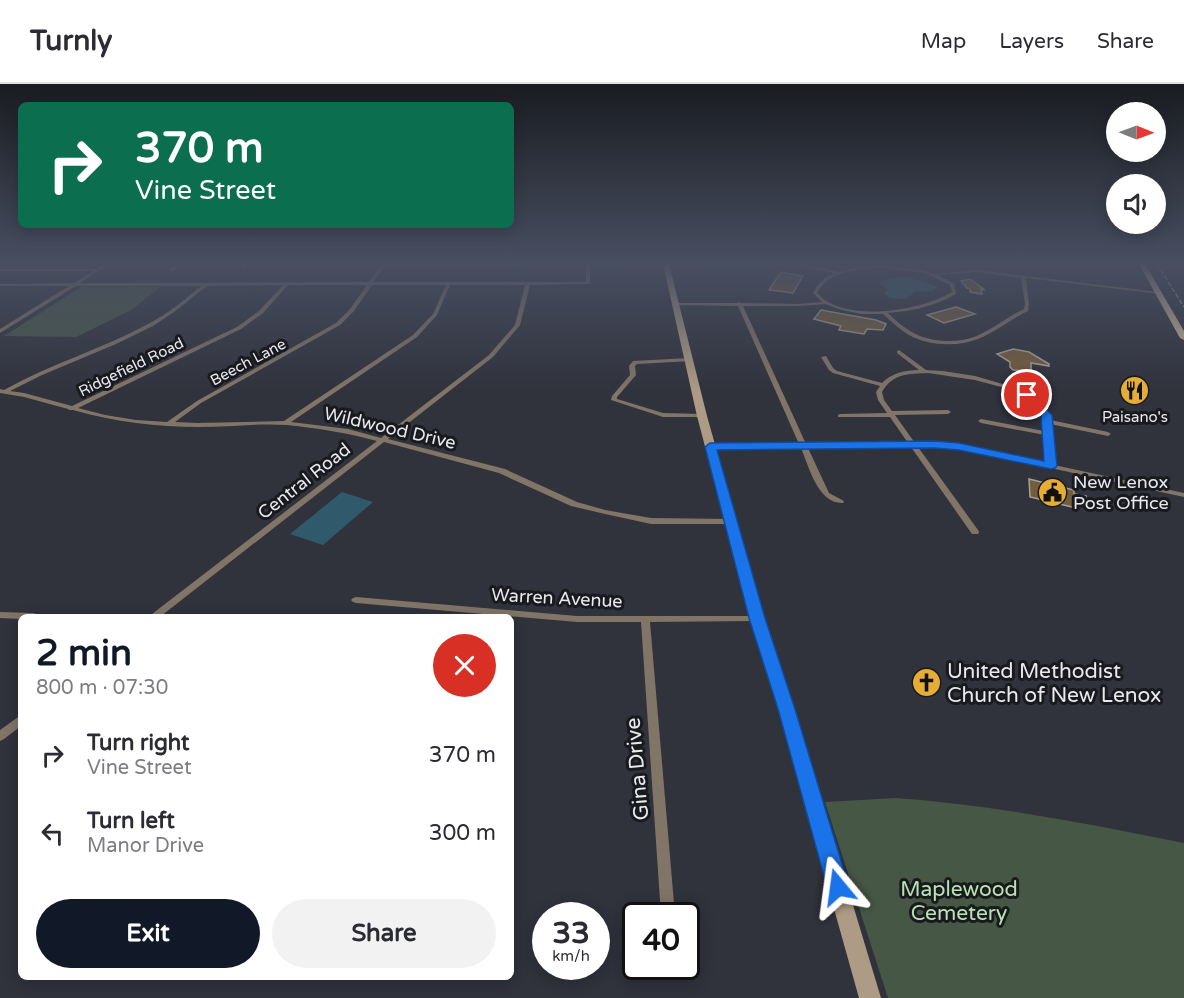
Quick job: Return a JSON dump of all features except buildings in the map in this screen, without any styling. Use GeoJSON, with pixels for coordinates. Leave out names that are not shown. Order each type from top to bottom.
{"type":"FeatureCollection","features":[{"type":"Feature","properties":{"kind":"main road"},"geometry":{"type":"LineString","coordinates":[[1166,307],[1184,338]]}},
{"type":"Feature","properties":{"kind":"street"},"geometry":{"type":"LineString","coordinates":[[0,331],[39,307]]}},
{"type":"Feature","properties":{"kind":"street"},"geometry":{"type":"LineString","coordinates":[[2,393],[44,371],[151,325],[178,307]]}},
{"type":"Feature","properties":{"kind":"street","name":"Ridgefield Road"},"geometry":{"type":"LineString","coordinates":[[71,409],[239,328],[266,307]]}},
{"type":"Feature","properties":{"kind":"street","name":"Beech Lane"},"geometry":{"type":"LineString","coordinates":[[168,424],[199,402],[338,324],[354,307]]}},
{"type":"Feature","properties":{"kind":"street"},"geometry":{"type":"LineString","coordinates":[[285,423],[415,336],[435,315],[439,307]]}},
{"type":"Feature","properties":{"kind":"street","name":"Central Road"},"geometry":{"type":"LineString","coordinates":[[157,614],[491,356],[503,344],[521,315],[523,307]]}},
{"type":"Feature","properties":{"kind":"street"},"geometry":{"type":"LineString","coordinates":[[676,307],[710,447],[757,618],[786,709],[870,998]]}},
{"type":"Feature","properties":{"kind":"street"},"geometry":{"type":"LineString","coordinates":[[741,307],[822,487],[826,494],[840,501]]}},
{"type":"Feature","properties":{"kind":"street"},"geometry":{"type":"LineString","coordinates":[[838,307],[855,312],[885,313],[919,307]]}},
{"type":"Feature","properties":{"kind":"street"},"geometry":{"type":"LineString","coordinates":[[885,313],[911,335],[940,342],[967,340],[982,335],[1007,318],[1026,310],[1027,307]]}},
{"type":"Feature","properties":{"kind":"street"},"geometry":{"type":"LineString","coordinates":[[899,352],[924,372]]}},
{"type":"Feature","properties":{"kind":"street"},"geometry":{"type":"LineString","coordinates":[[824,357],[835,372],[883,385]]}},
{"type":"Feature","properties":{"kind":"street"},"geometry":{"type":"LineString","coordinates":[[689,360],[635,362],[632,366],[633,375],[614,397],[614,400],[663,415],[702,416]]}},
{"type":"Feature","properties":{"kind":"street"},"geometry":{"type":"LineString","coordinates":[[975,532],[881,400],[879,392],[883,385],[899,374],[924,372],[942,373],[1017,390],[1042,410],[1048,422],[1051,466]]}},
{"type":"Feature","properties":{"kind":"street","name":"Wildwood Drive"},"geometry":{"type":"LineString","coordinates":[[2,393],[115,419],[168,424],[285,423],[348,431],[502,471],[574,504],[605,512],[651,521],[731,522]]}},
{"type":"Feature","properties":{"kind":"street"},"geometry":{"type":"LineString","coordinates":[[840,416],[948,412]]}},
{"type":"Feature","properties":{"kind":"street"},"geometry":{"type":"LineString","coordinates":[[981,421],[1049,434]]}},
{"type":"Feature","properties":{"kind":"street"},"geometry":{"type":"LineString","coordinates":[[1048,422],[1108,434]]}},
{"type":"Feature","properties":{"kind":"street"},"geometry":{"type":"LineString","coordinates":[[710,447],[959,446],[1184,495]]}},
{"type":"Feature","properties":{"kind":"street","name":"Warren Avenue"},"geometry":{"type":"LineString","coordinates":[[356,600],[577,618],[757,618]]}},
{"type":"Feature","properties":{"kind":"street"},"geometry":{"type":"LineString","coordinates":[[0,615],[18,616]]}},
{"type":"Feature","properties":{"kind":"street","name":"Gina Drive"},"geometry":{"type":"LineString","coordinates":[[645,619],[667,902]]}},
{"type":"Feature","properties":{"kind":"street"},"geometry":{"type":"LineString","coordinates":[[0,736],[18,722]]}},
{"type":"Feature","properties":{"kind":"green space"},"geometry":{"type":"Polygon","coordinates":[[[50,307],[135,307],[76,337],[4,336],[50,307]]]}},
{"type":"Feature","properties":{"kind":"green space","name":"Maplewood Cemetery"},"geometry":{"type":"Polygon","coordinates":[[[896,798],[1005,810],[1184,843],[1184,998],[888,998],[825,802],[896,798]]]}},
{"type":"Feature","properties":{"kind":"water"},"geometry":{"type":"Polygon","coordinates":[[[342,492],[373,502],[323,545],[290,534],[342,492]]]}},
{"type":"Feature","properties":{"kind":"place","name":"Paisano's"},"geometry":{"type":"Point","coordinates":[1135,390]}},
{"type":"Feature","properties":{"kind":"place","name":"New Lenox Post Office"},"geometry":{"type":"Point","coordinates":[1052,492]}},
{"type":"Feature","properties":{"kind":"place","name":"United Methodist Church of New Lenox"},"geometry":{"type":"Point","coordinates":[926,683]}},
{"type":"Feature","properties":{"kind":"route"},"geometry":{"type":"LineString","coordinates":[[838,887],[757,618],[710,447],[934,444],[959,446],[1051,466],[1047,415],[1027,395]]}}]}
